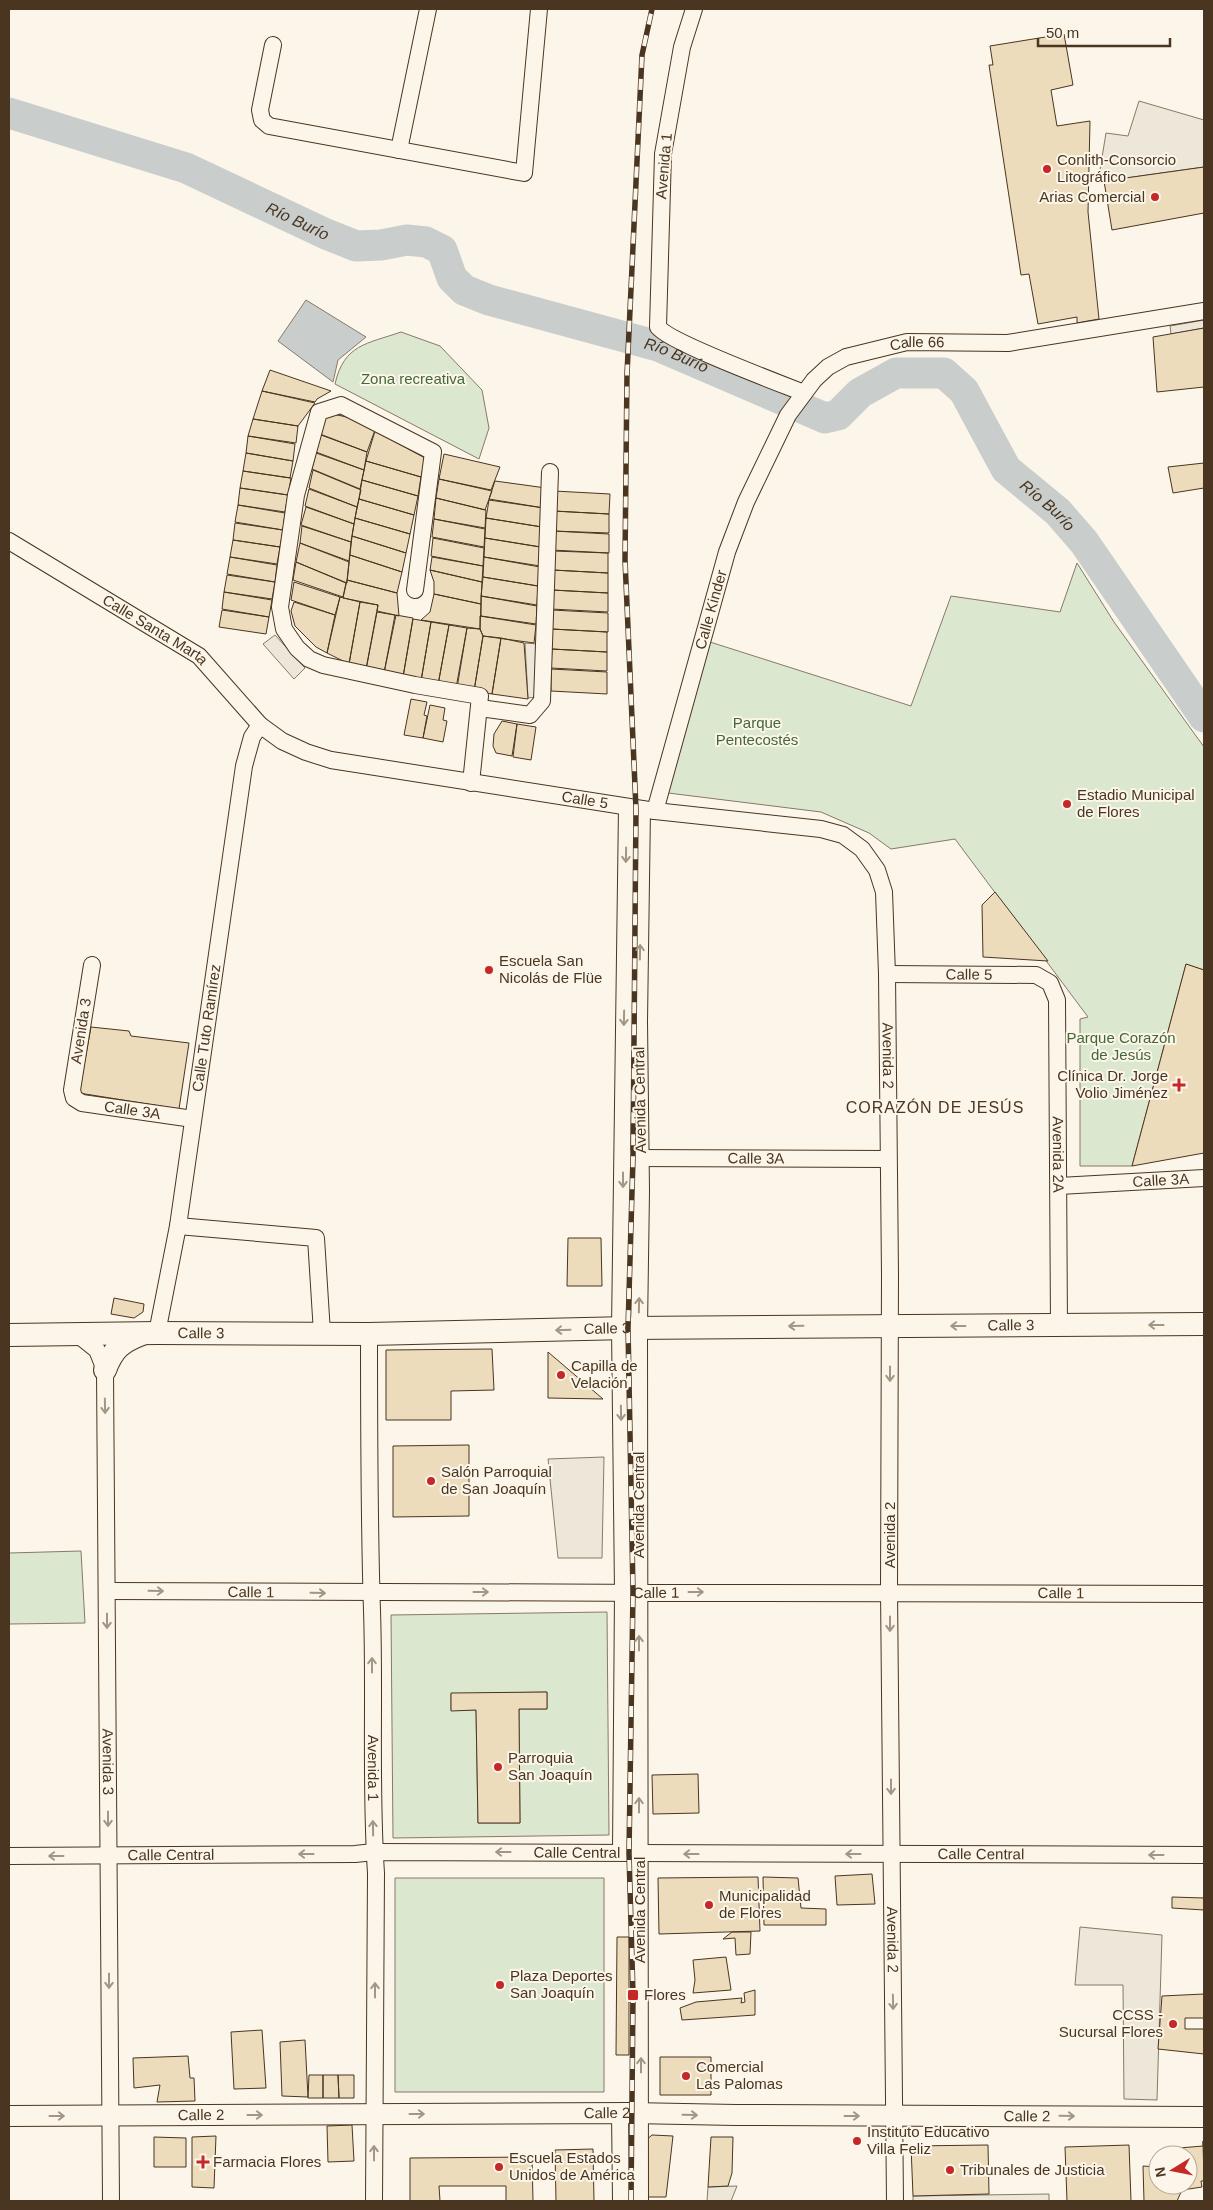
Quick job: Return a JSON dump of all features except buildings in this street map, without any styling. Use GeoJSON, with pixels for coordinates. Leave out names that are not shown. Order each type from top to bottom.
{"type":"FeatureCollection","features":[{"type":"Feature","properties":{"kind":"main road","name":"Calle 3"},"geometry":{"type":"LineString","coordinates":[[9,1335],[150,1333],[369,1334],[630,1328],[1204,1324]]}},
{"type":"Feature","properties":{"kind":"main road"},"geometry":{"type":"LineString","coordinates":[[105,1370],[111,1354],[120,1344],[150,1333]]}},
{"type":"Feature","properties":{"kind":"street"},"geometry":{"type":"LineString","coordinates":[[399,150],[428,9]]}},
{"type":"Feature","properties":{"kind":"street"},"geometry":{"type":"LineString","coordinates":[[273,45],[260,110],[262,120],[270,126],[524,173],[539,9]]}},
{"type":"Feature","properties":{"kind":"street","name":"Avenida 1"},"geometry":{"type":"LineString","coordinates":[[694,9],[682,48],[663,154],[658,327],[662,332],[684,342],[804,393]]}},
{"type":"Feature","properties":{"kind":"street","name":"Calle 66"},"geometry":{"type":"LineString","coordinates":[[788,415],[804,393],[828,367],[846,357],[879,347],[907,342],[1008,343],[1204,311]]}},
{"type":"Feature","properties":{"kind":"street"},"geometry":{"type":"LineString","coordinates":[[416,590],[433,452],[341,405],[319,412],[296,495],[280,607],[284,629],[309,659],[323,665],[415,685],[480,696],[471,782]]}},
{"type":"Feature","properties":{"kind":"street","name":"Calle Kinder"},"geometry":{"type":"LineString","coordinates":[[642,809],[727,552],[746,502],[788,415]]}},
{"type":"Feature","properties":{"kind":"street"},"geometry":{"type":"LineString","coordinates":[[480,708],[530,715],[542,701],[550,472]]}},
{"type":"Feature","properties":{"kind":"street","name":"Calle Santa Marta"},"geometry":{"type":"LineString","coordinates":[[9,541],[199,656],[260,724],[282,741]]}},
{"type":"Feature","properties":{"kind":"street","name":"Calle Tuto Ramírez"},"geometry":{"type":"LineString","coordinates":[[150,1333],[178,1226],[244,766],[252,738],[260,724]]}},
{"type":"Feature","properties":{"kind":"street","name":"Calle 5"},"geometry":{"type":"LineString","coordinates":[[282,741],[306,752],[332,760],[642,809],[822,828],[843,835],[862,849],[877,870]]}},
{"type":"Feature","properties":{"kind":"street","name":"Avenida Central"},"geometry":{"type":"LineString","coordinates":[[630,1328],[641,1158],[639,1021],[642,809]]}},
{"type":"Feature","properties":{"kind":"street","name":"Avenida Central"},"geometry":{"type":"LineString","coordinates":[[640,2201],[639,1854],[631,1592],[630,1328],[623,1158],[642,809]]}},
{"type":"Feature","properties":{"kind":"street","name":"Avenida 2"},"geometry":{"type":"LineString","coordinates":[[877,870],[884,892],[887,974],[891,1854],[895,2201]]}},
{"type":"Feature","properties":{"kind":"street","name":"Avenida 3"},"geometry":{"type":"LineString","coordinates":[[74,1098],[72,1090],[92,965]]}},
{"type":"Feature","properties":{"kind":"street","name":"Calle 5"},"geometry":{"type":"LineString","coordinates":[[887,974],[1036,974],[1050,983]]}},
{"type":"Feature","properties":{"kind":"street","name":"Avenida 2A"},"geometry":{"type":"LineString","coordinates":[[1050,983],[1057,1000],[1059,1326]]}},
{"type":"Feature","properties":{"kind":"street","name":"Calle 3A"},"geometry":{"type":"LineString","coordinates":[[74,1098],[82,1102],[193,1119]]}},
{"type":"Feature","properties":{"kind":"street","name":"Calle 3A"},"geometry":{"type":"LineString","coordinates":[[623,1158],[888,1159]]}},
{"type":"Feature","properties":{"kind":"street","name":"Calle 3A"},"geometry":{"type":"LineString","coordinates":[[1059,1186],[1204,1178]]}},
{"type":"Feature","properties":{"kind":"street"},"geometry":{"type":"LineString","coordinates":[[178,1226],[316,1238],[322,1334]]}},
{"type":"Feature","properties":{"kind":"street","name":"Avenida 3"},"geometry":{"type":"LineString","coordinates":[[77,1334],[97,1350],[105,1370],[111,2201]]}},
{"type":"Feature","properties":{"kind":"street","name":"Avenida 1"},"geometry":{"type":"LineString","coordinates":[[369,1334],[374,1852],[374,2201]]}},
{"type":"Feature","properties":{"kind":"street","name":"Calle 1"},"geometry":{"type":"LineString","coordinates":[[107,1591],[371,1594],[890,1591],[1204,1594]]}},
{"type":"Feature","properties":{"kind":"street","name":"Avenida Central"},"geometry":{"type":"LineString","coordinates":[[622,1852],[631,1592]]}},
{"type":"Feature","properties":{"kind":"street","name":"Calle Central"},"geometry":{"type":"LineString","coordinates":[[9,1856],[355,1854],[374,1852],[1204,1855]]}},
{"type":"Feature","properties":{"kind":"street"},"geometry":{"type":"LineString","coordinates":[[620,2113],[621,2201]]}},
{"type":"Feature","properties":{"kind":"street","name":"Calle 2"},"geometry":{"type":"LineString","coordinates":[[9,2116],[620,2113],[1204,2117]]}},
{"type":"Feature","properties":{"kind":"green space","name":"Zona recreativa"},"geometry":{"type":"Polygon","coordinates":[[[401,332],[440,346],[482,390],[489,428],[479,459],[335,384],[344,361],[351,353],[368,343],[401,332]]]}},
{"type":"Feature","properties":{"kind":"green space"},"geometry":{"type":"Polygon","coordinates":[[[1077,563],[1114,622],[1204,747],[1204,970],[1186,964],[1132,1166],[1080,1166],[1080,1019],[1088,1017],[955,839],[891,849],[869,833],[821,812],[660,792],[710,642],[911,706],[951,596],[1060,612],[1077,563]]]}},
{"type":"Feature","properties":{"kind":"green space"},"geometry":{"type":"Polygon","coordinates":[[[81,1551],[85,1623],[9,1624],[9,1553],[81,1551]]]}},
{"type":"Feature","properties":{"kind":"green space"},"geometry":{"type":"Polygon","coordinates":[[[607,1612],[609,1835],[393,1838],[391,1615],[607,1612]],[[547,1692],[451,1694],[451,1710],[476,1710],[478,1823],[520,1823],[519,1709],[547,1709],[547,1692]]]}},
{"type":"Feature","properties":{"kind":"green space","name":"Plaza Deportes San Joaquín"},"geometry":{"type":"Polygon","coordinates":[[[395,1878],[604,1878],[604,2092],[395,2092],[395,1878]]]}},
{"type":"Feature","properties":{"kind":"shaded area"},"geometry":{"type":"Polygon","coordinates":[[[1139,101],[1204,120],[1204,167],[1098,182],[1106,133],[1128,136],[1139,101]]]}},
{"type":"Feature","properties":{"kind":"shaded area"},"geometry":{"type":"Polygon","coordinates":[[[306,300],[366,337],[338,360],[333,382],[278,341],[306,300]]]}},
{"type":"Feature","properties":{"kind":"shaded area"},"geometry":{"type":"Polygon","coordinates":[[[1204,320],[1204,328],[1171,334],[1170,326],[1204,320]]]}},
{"type":"Feature","properties":{"kind":"shaded area"},"geometry":{"type":"Polygon","coordinates":[[[275,635],[305,668],[294,679],[263,644],[275,635]]]}},
{"type":"Feature","properties":{"kind":"shaded area"},"geometry":{"type":"Polygon","coordinates":[[[525,643],[538,644],[536,697],[528,698],[525,643]]]}},
{"type":"Feature","properties":{"kind":"shaded area"},"geometry":{"type":"Polygon","coordinates":[[[604,1457],[602,1558],[558,1558],[548,1459],[604,1457]]]}},
{"type":"Feature","properties":{"kind":"shaded area"},"geometry":{"type":"Polygon","coordinates":[[[1080,1927],[1162,1935],[1157,2100],[1124,2099],[1123,1985],[1075,1985],[1080,1927]]]}},
{"type":"Feature","properties":{"kind":"shaded area"},"geometry":{"type":"Polygon","coordinates":[[[737,2186],[731,2201],[707,2201],[708,2187],[737,2186]]]}},
{"type":"Feature","properties":{"kind":"shaded area"},"geometry":{"type":"Polygon","coordinates":[[[1049,2194],[1049,2201],[913,2201],[913,2196],[1049,2194]]]}},
{"type":"Feature","properties":{"kind":"waterway","name":"Río Burío"},"geometry":{"type":"LineString","coordinates":[[9,113],[186,168],[326,234],[356,246],[381,245],[407,240],[426,242],[442,250],[452,278],[464,290],[489,300],[658,346],[825,418],[838,415],[860,393],[896,373],[944,373],[964,391],[1006,469],[1058,512],[1084,542],[1204,717]]}},
{"type":"Feature","properties":{"kind":"railway"},"geometry":{"type":"LineString","coordinates":[[631,2201],[633,1995],[629,1853],[633,1592],[628,1328],[633,1158],[636,809],[625,560],[627,374],[642,55],[652,9]]}},
{"type":"Feature","properties":{"kind":"place","name":"Conlith-Consorcio Litográfico"},"geometry":{"type":"Point","coordinates":[1047,169]}},
{"type":"Feature","properties":{"kind":"place","name":"Arias Comercial"},"geometry":{"type":"Point","coordinates":[1155,197]}},
{"type":"Feature","properties":{"kind":"place","name":"Estadio Municipal de Flores"},"geometry":{"type":"Point","coordinates":[1067,804]}},
{"type":"Feature","properties":{"kind":"place","name":"Escuela San Nicolás de Flüe"},"geometry":{"type":"Point","coordinates":[489,970]}},
{"type":"Feature","properties":{"kind":"place","name":"Clínica Dr. Jorge Volio Jiménez"},"geometry":{"type":"Point","coordinates":[1179,1085]}},
{"type":"Feature","properties":{"kind":"place","name":"Capilla de Velación"},"geometry":{"type":"Point","coordinates":[561,1375]}},
{"type":"Feature","properties":{"kind":"place","name":"Salón Parroquial de San Joaquín"},"geometry":{"type":"Point","coordinates":[431,1481]}},
{"type":"Feature","properties":{"kind":"place","name":"Parroquia San Joaquín"},"geometry":{"type":"Point","coordinates":[498,1767]}},
{"type":"Feature","properties":{"kind":"place","name":"Municipalidad de Flores"},"geometry":{"type":"Point","coordinates":[709,1905]}},
{"type":"Feature","properties":{"kind":"place","name":"Plaza Deportes San Joaquín"},"geometry":{"type":"Point","coordinates":[500,1985]}},
{"type":"Feature","properties":{"kind":"place","name":"Flores"},"geometry":{"type":"Point","coordinates":[633,1995]}},
{"type":"Feature","properties":{"kind":"place","name":"CCSS - Sucursal Flores"},"geometry":{"type":"Point","coordinates":[1173,2024]}},
{"type":"Feature","properties":{"kind":"place","name":"Comercial Las Palomas"},"geometry":{"type":"Point","coordinates":[686,2076]}},
{"type":"Feature","properties":{"kind":"place","name":"Instituto Educativo Villa Feliz"},"geometry":{"type":"Point","coordinates":[857,2141]}},
{"type":"Feature","properties":{"kind":"place","name":"Farmacia Flores"},"geometry":{"type":"Point","coordinates":[203,2162]}},
{"type":"Feature","properties":{"kind":"place","name":"Escuela Estados Unidos de América"},"geometry":{"type":"Point","coordinates":[499,2167]}},
{"type":"Feature","properties":{"kind":"place","name":"Tribunales de Justicia"},"geometry":{"type":"Point","coordinates":[950,2170]}},
{"type":"Feature","properties":{"kind":"district","name":"CORAZÓN DE JESÚS"},"geometry":{"type":"Point","coordinates":[935,1107]}},
{"type":"Feature","properties":{"kind":"park label","name":"Parque Pentecostés"},"geometry":{"type":"Point","coordinates":[757,732]}},
{"type":"Feature","properties":{"kind":"park label","name":"Parque Corazón de Jesús"},"geometry":{"type":"Point","coordinates":[1121,1046]}}]}
